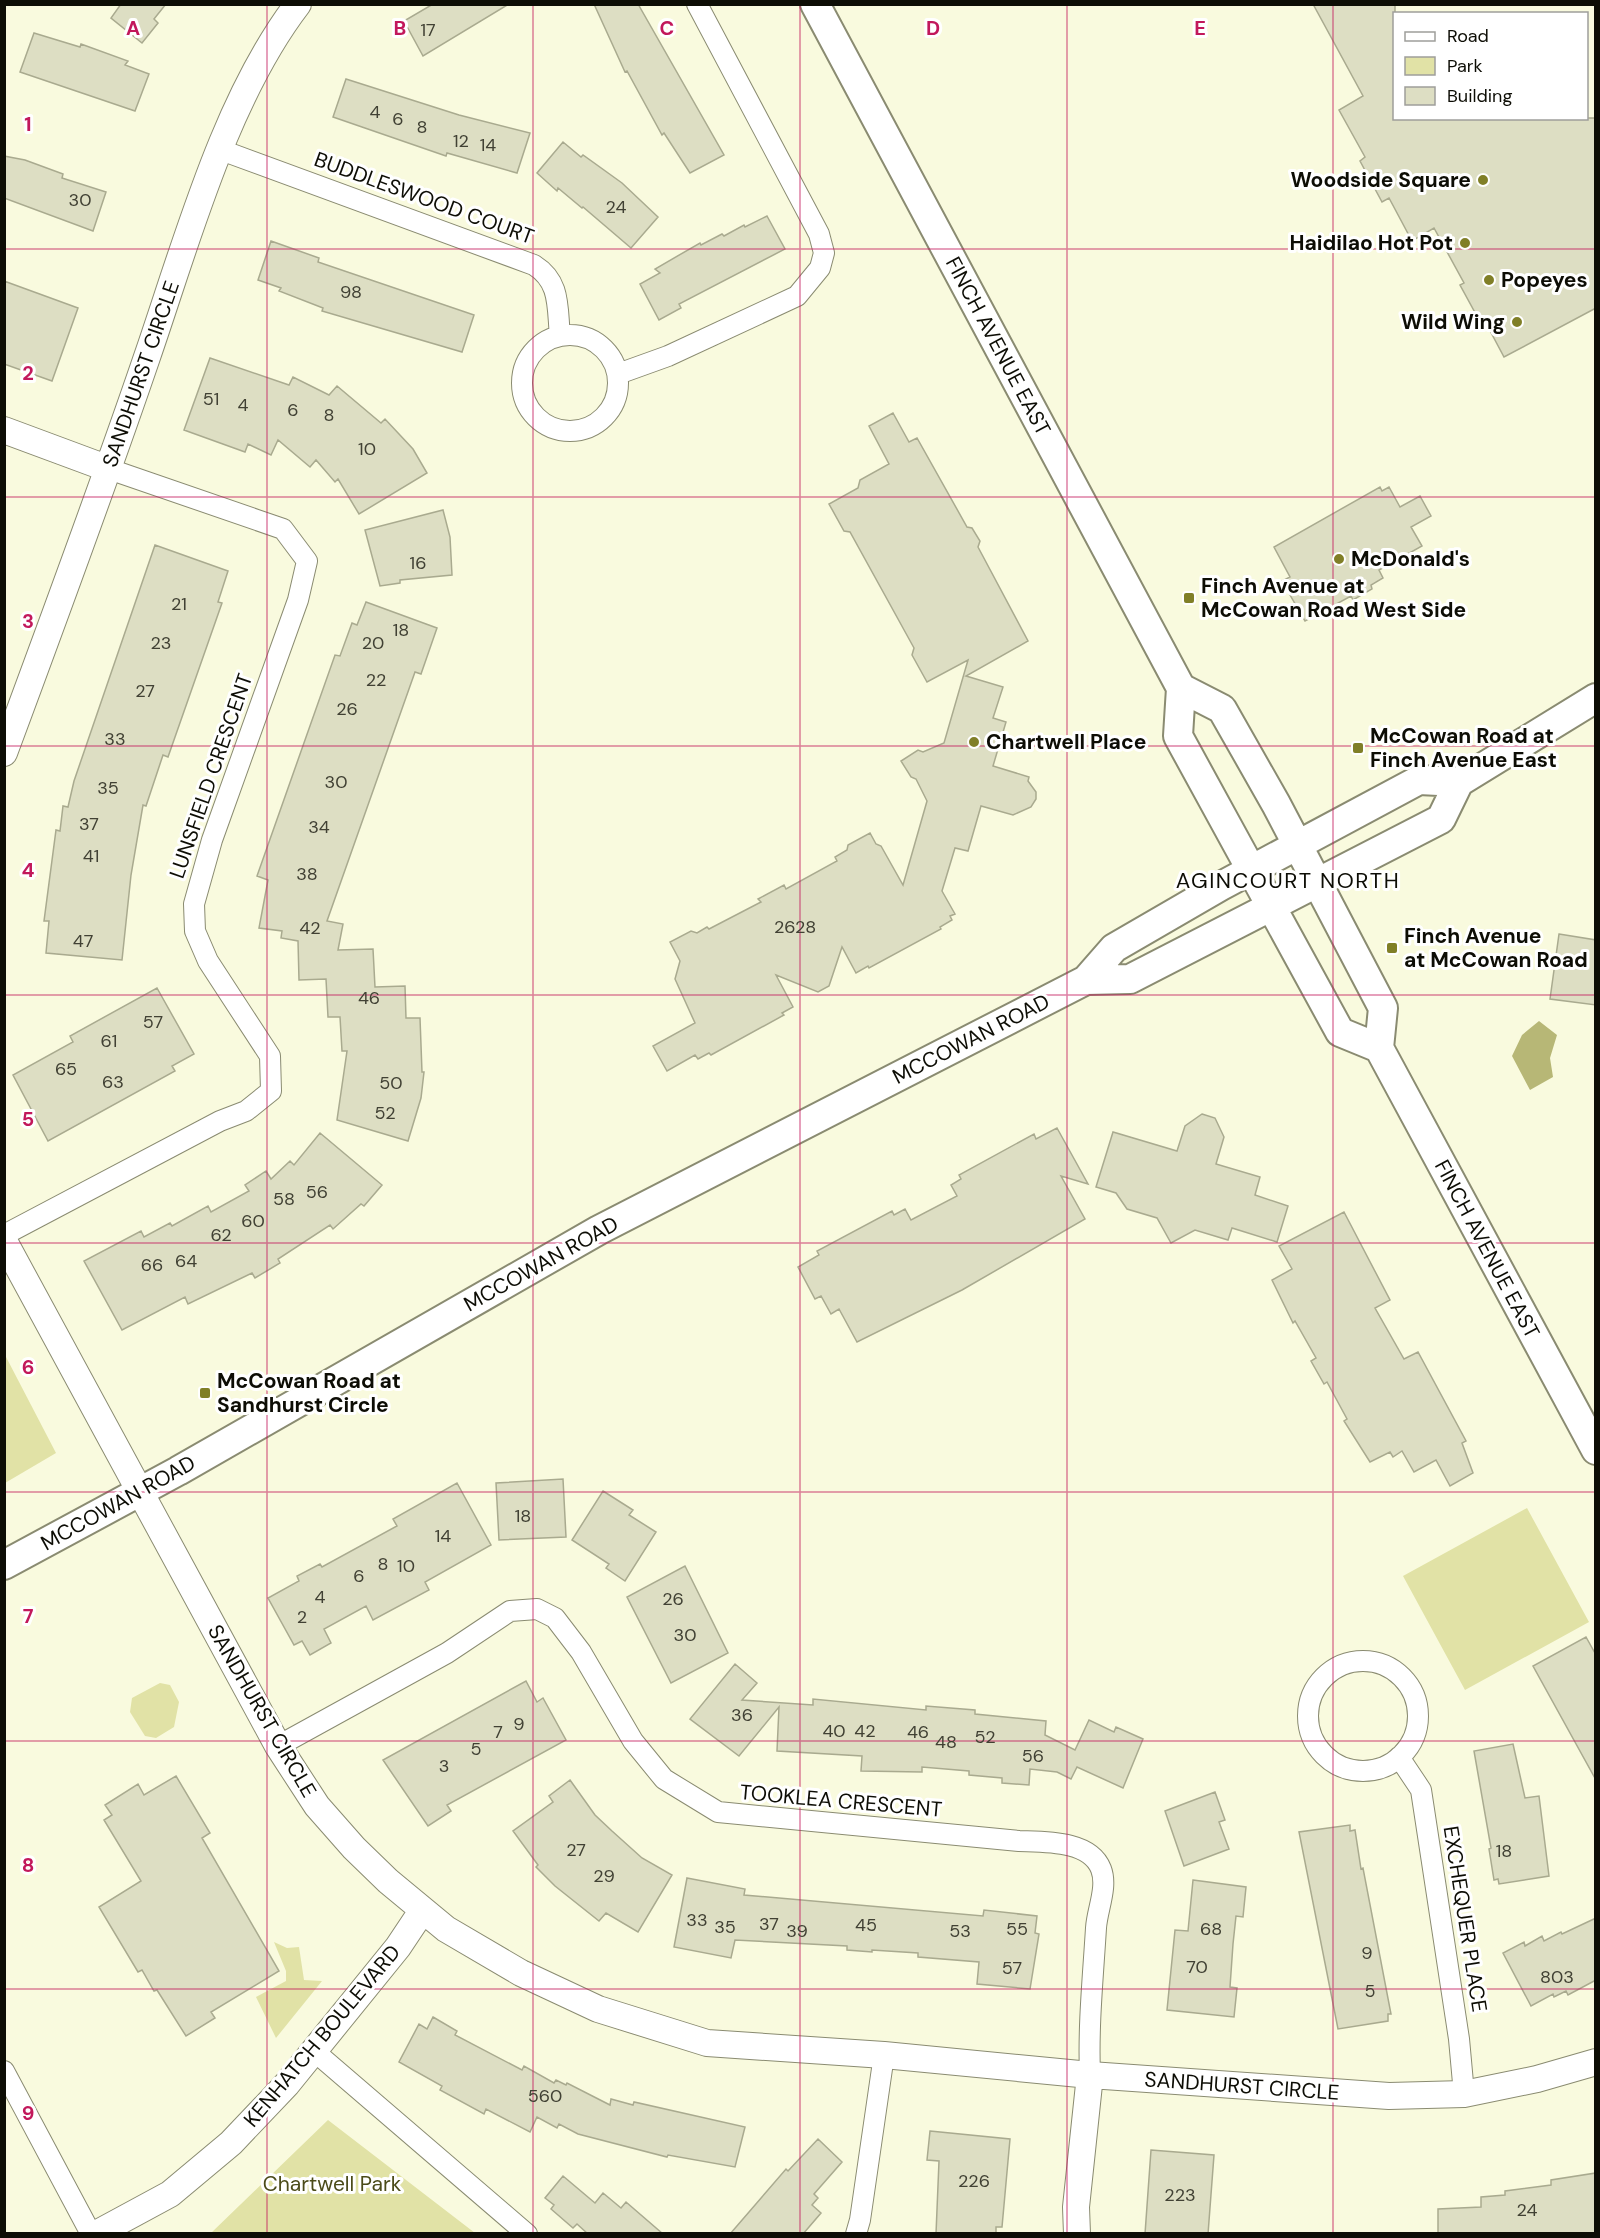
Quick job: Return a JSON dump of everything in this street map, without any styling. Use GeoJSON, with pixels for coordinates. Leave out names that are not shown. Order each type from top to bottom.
{"type":"FeatureCollection","features":[{"type":"Feature","properties":{"kind":"main road","name":"FINCH AVENUE EAST"},"geometry":{"type":"LineString","coordinates":[[815,4],[1181,688]]}},
{"type":"Feature","properties":{"kind":"main road"},"geometry":{"type":"LineString","coordinates":[[1181,688],[1222,709],[1297,846],[1383,1008],[1379,1048],[1340,1032],[1254,870],[1178,736],[1181,688]]}},
{"type":"Feature","properties":{"kind":"main road"},"geometry":{"type":"LineString","coordinates":[[1459,782],[1596,698]]}},
{"type":"Feature","properties":{"kind":"main road","name":"MCCOWAN ROAD"},"geometry":{"type":"LineString","coordinates":[[4,1565],[140,1491],[599,1230],[1086,980],[1114,948],[1419,780],[1459,782],[1441,819],[1274,907],[1130,979],[1086,980]]}},
{"type":"Feature","properties":{"kind":"main road","name":"FINCH AVENUE EAST"},"geometry":{"type":"LineString","coordinates":[[1379,1048],[1596,1450]]}},
{"type":"Feature","properties":{"kind":"street","name":"SANDHURST CIRCLE"},"geometry":{"type":"LineString","coordinates":[[4,753],[109,469],[205,189],[254,74],[298,4]]}},
{"type":"Feature","properties":{"kind":"street"},"geometry":{"type":"LineString","coordinates":[[618,374],[668,356],[797,296],[820,268],[824,253],[819,234],[697,4]]}},
{"type":"Feature","properties":{"kind":"street","name":"BUDDLESWOOD COURT"},"geometry":{"type":"LineString","coordinates":[[221,150],[534,265],[546,273],[554,284],[560,336]]}},
{"type":"Feature","properties":{"kind":"street"},"geometry":{"type":"LineString","coordinates":[[575,335],[590,339],[603,348],[618,374],[615,401],[600,422],[575,431],[559,430],[544,424],[532,413],[525,399],[523,375],[533,353],[545,342],[560,336],[575,335]]}},
{"type":"Feature","properties":{"kind":"street"},"geometry":{"type":"LineString","coordinates":[[4,430],[109,469]]}},
{"type":"Feature","properties":{"kind":"street","name":"LUNSFIELD CRESCENT"},"geometry":{"type":"LineString","coordinates":[[4,1235],[220,1121],[246,1110],[271,1091],[270,1056],[208,961],[195,931],[194,904],[212,840],[298,600],[307,561],[283,529],[109,469]]}},
{"type":"Feature","properties":{"kind":"street","name":"SANDHURST CIRCLE"},"geometry":{"type":"LineString","coordinates":[[4,1240],[278,1746],[317,1806],[354,1848],[422,1911],[446,1929],[521,1973],[598,2009],[707,2043],[885,2055],[1090,2075],[1389,2096],[1464,2094],[1537,2079],[1596,2062]]}},
{"type":"Feature","properties":{"kind":"street","name":"TOOKLEA CRESCENT"},"geometry":{"type":"LineString","coordinates":[[278,1746],[447,1653],[510,1611],[537,1609],[555,1618],[581,1652],[633,1741],[664,1779],[718,1812],[1019,1841],[1057,1842],[1086,1853],[1101,1868],[1103,1881],[1096,1926],[1088,2029],[1090,2075]]}},
{"type":"Feature","properties":{"kind":"street"},"geometry":{"type":"LineString","coordinates":[[1354,1661],[1372,1662],[1389,1668],[1404,1679],[1414,1695],[1418,1722],[1410,1745],[1399,1758],[1384,1767],[1366,1771],[1349,1770],[1332,1762],[1319,1750],[1310,1734],[1307,1716],[1309,1702],[1322,1679],[1336,1667],[1354,1661]]}},
{"type":"Feature","properties":{"kind":"street","name":"EXCHEQUER PLACE"},"geometry":{"type":"LineString","coordinates":[[1399,1758],[1421,1790],[1459,2039],[1464,2094]]}},
{"type":"Feature","properties":{"kind":"street","name":"KENHATCH BOULEVARD"},"geometry":{"type":"LineString","coordinates":[[96,2234],[183,2184],[261,2113],[398,1947],[422,1911]]}},
{"type":"Feature","properties":{"kind":"street"},"geometry":{"type":"LineString","coordinates":[[314,2051],[527,2234]]}},
{"type":"Feature","properties":{"kind":"street"},"geometry":{"type":"LineString","coordinates":[[856,2234],[885,2055]]}},
{"type":"Feature","properties":{"kind":"street"},"geometry":{"type":"LineString","coordinates":[[4,2071],[91,2234]]}},
{"type":"Feature","properties":{"kind":"street"},"geometry":{"type":"LineString","coordinates":[[1077,2234],[1076,2207],[1090,2075]]}},
{"type":"Feature","properties":{"kind":"green space"},"geometry":{"type":"Polygon","coordinates":[[[5,1355],[56,1453],[4,1483],[5,1355]]]}},
{"type":"Feature","properties":{"kind":"green space"},"geometry":{"type":"Polygon","coordinates":[[[1527,1508],[1589,1622],[1465,1690],[1403,1576],[1527,1508]]]}},
{"type":"Feature","properties":{"kind":"green space"},"geometry":{"type":"Polygon","coordinates":[[[160,1683],[170,1685],[179,1702],[174,1727],[156,1738],[145,1736],[130,1712],[132,1698],[160,1683]]]}},
{"type":"Feature","properties":{"kind":"green space"},"geometry":{"type":"Polygon","coordinates":[[[274,1942],[287,1948],[299,1947],[304,1980],[322,1981],[276,2038],[256,1997],[286,1981],[286,1971],[274,1942]]]}},
{"type":"Feature","properties":{"kind":"green space","name":"Chartwell Park"},"geometry":{"type":"Polygon","coordinates":[[[328,2120],[475,2233],[211,2233],[328,2120]]]}},
{"type":"Feature","properties":{"kind":"shaded area"},"geometry":{"type":"Polygon","coordinates":[[[1539,1021],[1557,1035],[1550,1058],[1553,1077],[1530,1090],[1512,1056],[1522,1035],[1539,1021]]]}},
{"type":"Feature","properties":{"kind":"building"},"geometry":{"type":"Polygon","coordinates":[[[121,4],[166,4],[154,19],[158,23],[142,43],[111,18],[121,4]]]}},
{"type":"Feature","properties":{"kind":"building"},"geometry":{"type":"Polygon","coordinates":[[[433,4],[509,4],[423,56],[404,21],[433,4]]]}},
{"type":"Feature","properties":{"kind":"building"},"geometry":{"type":"Polygon","coordinates":[[[594,4],[638,4],[724,155],[690,173],[664,133],[662,135],[627,71],[625,72],[594,4]]]}},
{"type":"Feature","properties":{"kind":"building","name":"Woodside Square"},"geometry":{"type":"Polygon","coordinates":[[[1313,4],[1395,4],[1395,12],[1393,12],[1393,120],[1588,120],[1588,118],[1596,118],[1596,308],[1504,357],[1488,327],[1484,329],[1460,285],[1464,283],[1434,228],[1412,241],[1389,198],[1382,202],[1360,161],[1365,157],[1339,110],[1363,96],[1313,4]]]}},
{"type":"Feature","properties":{"kind":"building"},"geometry":{"type":"Polygon","coordinates":[[[34,33],[80,47],[81,44],[128,61],[125,65],[149,74],[135,111],[20,72],[34,33]]]}},
{"type":"Feature","properties":{"kind":"building"},"geometry":{"type":"Polygon","coordinates":[[[346,79],[459,115],[530,133],[517,173],[447,153],[446,156],[333,117],[346,79]]]}},
{"type":"Feature","properties":{"kind":"building"},"geometry":{"type":"Polygon","coordinates":[[[563,142],[581,157],[583,155],[622,183],[658,217],[631,248],[583,207],[558,188],[557,191],[537,173],[563,142]]]}},
{"type":"Feature","properties":{"kind":"building"},"geometry":{"type":"Polygon","coordinates":[[[4,156],[25,160],[63,174],[62,178],[106,192],[93,231],[4,198],[4,156]]]}},
{"type":"Feature","properties":{"kind":"building"},"geometry":{"type":"Polygon","coordinates":[[[767,216],[785,249],[679,304],[681,308],[659,320],[640,284],[660,273],[655,269],[700,243],[701,245],[722,234],[724,236],[767,216]]]}},
{"type":"Feature","properties":{"kind":"building"},"geometry":{"type":"Polygon","coordinates":[[[271,241],[319,258],[318,262],[474,315],[462,352],[322,311],[323,308],[258,280],[271,241]]]}},
{"type":"Feature","properties":{"kind":"building"},"geometry":{"type":"Polygon","coordinates":[[[4,281],[78,308],[52,381],[4,364],[4,281]]]}},
{"type":"Feature","properties":{"kind":"building"},"geometry":{"type":"Polygon","coordinates":[[[210,358],[289,385],[293,377],[329,395],[337,386],[381,423],[385,419],[413,449],[427,473],[359,514],[338,479],[335,482],[316,460],[310,467],[278,440],[271,455],[248,444],[245,452],[184,430],[210,358]]]}},
{"type":"Feature","properties":{"kind":"building","name":"Chartwell Place"},"geometry":{"type":"Polygon","coordinates":[[[893,413],[909,442],[917,438],[967,527],[972,528],[980,541],[978,547],[1028,641],[966,676],[1003,687],[993,718],[1006,722],[993,766],[1029,777],[1028,781],[1036,792],[1036,799],[1031,807],[1013,815],[981,806],[968,851],[955,848],[942,891],[955,914],[950,916],[952,920],[940,927],[941,929],[856,973],[842,947],[829,986],[818,992],[776,975],[793,1007],[782,1013],[784,1015],[711,1055],[709,1053],[698,1059],[695,1055],[667,1071],[653,1046],[695,1023],[675,979],[680,961],[670,942],[691,931],[697,933],[707,927],[709,929],[761,902],[758,899],[784,885],[786,889],[837,861],[835,857],[847,850],[848,845],[870,833],[876,844],[881,846],[903,885],[927,801],[916,779],[911,777],[901,761],[918,750],[923,752],[944,743],[968,660],[927,682],[912,655],[914,648],[850,532],[844,531],[829,504],[858,488],[860,480],[889,464],[869,426],[893,413]]]}},
{"type":"Feature","properties":{"kind":"building","name":"McDonald's"},"geometry":{"type":"Polygon","coordinates":[[[1380,487],[1382,491],[1389,487],[1400,507],[1420,496],[1431,516],[1411,527],[1422,546],[1379,570],[1383,578],[1371,585],[1372,589],[1353,600],[1351,596],[1305,621],[1282,581],[1290,577],[1274,547],[1380,487]]]}},
{"type":"Feature","properties":{"kind":"building"},"geometry":{"type":"Polygon","coordinates":[[[443,510],[450,537],[452,575],[400,580],[400,583],[380,586],[365,530],[443,510]]]}},
{"type":"Feature","properties":{"kind":"building"},"geometry":{"type":"Polygon","coordinates":[[[155,545],[228,571],[218,602],[222,603],[168,757],[163,755],[146,806],[143,805],[131,875],[122,960],[46,953],[49,921],[44,921],[56,830],[60,831],[63,806],[68,807],[74,781],[155,545]]]}},
{"type":"Feature","properties":{"kind":"building"},"geometry":{"type":"Polygon","coordinates":[[[366,602],[437,628],[421,674],[415,672],[327,921],[343,924],[338,950],[373,949],[375,987],[405,986],[406,1018],[420,1018],[422,1072],[424,1072],[421,1098],[408,1141],[337,1120],[347,1051],[342,1051],[340,1017],[328,1017],[326,979],[299,980],[298,941],[281,938],[282,931],[259,928],[268,880],[257,876],[335,655],[340,656],[352,623],[357,625],[366,602]]]}},
{"type":"Feature","properties":{"kind":"building"},"geometry":{"type":"Polygon","coordinates":[[[1559,934],[1596,940],[1596,1005],[1550,999],[1559,934]]]}},
{"type":"Feature","properties":{"kind":"building"},"geometry":{"type":"Polygon","coordinates":[[[157,988],[194,1054],[172,1066],[175,1071],[48,1141],[13,1075],[73,1042],[70,1036],[157,988]]]}},
{"type":"Feature","properties":{"kind":"building"},"geometry":{"type":"Polygon","coordinates":[[[1202,1114],[1215,1118],[1224,1137],[1216,1164],[1260,1177],[1255,1195],[1288,1206],[1277,1242],[1232,1228],[1228,1240],[1195,1230],[1171,1243],[1157,1218],[1127,1209],[1116,1193],[1096,1187],[1113,1132],[1177,1151],[1185,1126],[1202,1114]]]}},
{"type":"Feature","properties":{"kind":"building"},"geometry":{"type":"Polygon","coordinates":[[[1057,1128],[1088,1184],[1061,1176],[1085,1219],[962,1290],[857,1342],[839,1309],[831,1314],[821,1296],[815,1299],[798,1267],[819,1255],[817,1251],[892,1211],[894,1215],[905,1209],[911,1220],[957,1196],[951,1185],[961,1179],[959,1175],[1034,1134],[1036,1139],[1057,1128]]]}},
{"type":"Feature","properties":{"kind":"building"},"geometry":{"type":"Polygon","coordinates":[[[320,1133],[382,1185],[364,1206],[361,1204],[333,1229],[330,1225],[278,1259],[280,1263],[255,1278],[252,1273],[188,1304],[185,1297],[122,1330],[84,1261],[141,1231],[144,1237],[170,1223],[172,1226],[208,1206],[211,1212],[249,1191],[245,1185],[266,1171],[271,1179],[290,1161],[294,1165],[320,1133]]]}},
{"type":"Feature","properties":{"kind":"building"},"geometry":{"type":"Polygon","coordinates":[[[1344,1212],[1390,1300],[1375,1308],[1404,1359],[1418,1352],[1466,1441],[1462,1443],[1473,1473],[1450,1486],[1436,1460],[1414,1472],[1402,1451],[1393,1457],[1390,1452],[1370,1462],[1344,1421],[1347,1419],[1327,1382],[1324,1384],[1311,1361],[1316,1358],[1295,1321],[1293,1323],[1272,1280],[1292,1269],[1279,1246],[1344,1212]]]}},
{"type":"Feature","properties":{"kind":"building"},"geometry":{"type":"Polygon","coordinates":[[[563,1479],[566,1537],[499,1540],[496,1483],[563,1479]]]}},
{"type":"Feature","properties":{"kind":"building"},"geometry":{"type":"Polygon","coordinates":[[[457,1483],[491,1545],[425,1582],[429,1590],[373,1620],[366,1606],[324,1629],[331,1643],[310,1655],[302,1641],[294,1645],[268,1598],[299,1581],[297,1576],[320,1564],[322,1567],[397,1526],[393,1519],[457,1483]]]}},
{"type":"Feature","properties":{"kind":"building"},"geometry":{"type":"Polygon","coordinates":[[[603,1491],[633,1510],[629,1515],[656,1532],[625,1581],[606,1568],[609,1564],[572,1540],[603,1491]]]}},
{"type":"Feature","properties":{"kind":"building"},"geometry":{"type":"Polygon","coordinates":[[[685,1566],[728,1653],[671,1683],[627,1597],[685,1566]]]}},
{"type":"Feature","properties":{"kind":"building"},"geometry":{"type":"Polygon","coordinates":[[[1586,1637],[1596,1655],[1596,1780],[1533,1666],[1586,1637]]]}},
{"type":"Feature","properties":{"kind":"building"},"geometry":{"type":"Polygon","coordinates":[[[735,1664],[757,1683],[742,1700],[813,1705],[813,1699],[926,1710],[926,1706],[975,1710],[975,1714],[1046,1721],[1045,1735],[1075,1750],[1089,1720],[1114,1732],[1116,1727],[1143,1739],[1123,1788],[1077,1767],[1071,1779],[1057,1772],[1030,1769],[1029,1785],[1002,1783],[1002,1778],[969,1775],[969,1771],[922,1767],[922,1772],[861,1771],[862,1756],[777,1751],[779,1707],[739,1756],[690,1719],[735,1664]]]}},
{"type":"Feature","properties":{"kind":"building"},"geometry":{"type":"Polygon","coordinates":[[[526,1681],[537,1702],[543,1698],[566,1740],[447,1805],[451,1811],[428,1826],[383,1760],[526,1681]]]}},
{"type":"Feature","properties":{"kind":"building"},"geometry":{"type":"Polygon","coordinates":[[[1513,1744],[1525,1798],[1539,1796],[1549,1876],[1499,1884],[1498,1879],[1494,1880],[1489,1849],[1491,1848],[1474,1751],[1513,1744]]]}},
{"type":"Feature","properties":{"kind":"building"},"geometry":{"type":"Polygon","coordinates":[[[176,1776],[210,1833],[202,1838],[279,1971],[211,2012],[215,2018],[186,2036],[142,1970],[138,1972],[99,1907],[141,1881],[104,1820],[112,1815],[105,1805],[138,1784],[144,1795],[176,1776]]]}},
{"type":"Feature","properties":{"kind":"building"},"geometry":{"type":"Polygon","coordinates":[[[570,1780],[595,1815],[612,1831],[642,1858],[672,1875],[638,1932],[606,1913],[599,1921],[555,1886],[536,1867],[538,1865],[513,1831],[553,1802],[549,1796],[570,1780]]]}},
{"type":"Feature","properties":{"kind":"building"},"geometry":{"type":"Polygon","coordinates":[[[1215,1792],[1225,1820],[1219,1822],[1229,1849],[1184,1866],[1165,1811],[1215,1792]]]}},
{"type":"Feature","properties":{"kind":"building"},"geometry":{"type":"Polygon","coordinates":[[[1350,1825],[1350,1831],[1355,1830],[1391,2014],[1388,2014],[1388,2021],[1338,2029],[1299,1832],[1350,1825]]]}},
{"type":"Feature","properties":{"kind":"building"},"geometry":{"type":"Polygon","coordinates":[[[687,1878],[745,1889],[744,1895],[983,1916],[984,1910],[1037,1916],[1035,1933],[1039,1934],[1030,1989],[977,1984],[979,1962],[918,1957],[918,1953],[872,1950],[872,1952],[847,1950],[847,1946],[735,1940],[731,1958],[674,1947],[687,1878]]]}},
{"type":"Feature","properties":{"kind":"building"},"geometry":{"type":"Polygon","coordinates":[[[1193,1880],[1246,1887],[1243,1917],[1236,1916],[1233,1944],[1230,1987],[1237,1988],[1234,2017],[1167,2010],[1175,1930],[1188,1931],[1193,1880]]]}},
{"type":"Feature","properties":{"kind":"building"},"geometry":{"type":"Polygon","coordinates":[[[1596,1918],[1596,1980],[1568,1995],[1566,1991],[1554,1997],[1553,1994],[1531,2006],[1503,1953],[1524,1942],[1525,1946],[1542,1936],[1544,1941],[1596,1918]]]}},
{"type":"Feature","properties":{"kind":"building"},"geometry":{"type":"Polygon","coordinates":[[[433,2017],[457,2031],[455,2035],[522,2070],[524,2066],[554,2083],[556,2080],[566,2085],[567,2083],[610,2105],[611,2099],[633,2105],[634,2102],[745,2127],[735,2167],[668,2155],[667,2157],[578,2134],[559,2124],[557,2128],[537,2117],[530,2132],[486,2109],[484,2114],[440,2090],[442,2086],[399,2062],[419,2024],[427,2029],[433,2017]]]}},
{"type":"Feature","properties":{"kind":"building"},"geometry":{"type":"Polygon","coordinates":[[[930,2131],[1010,2139],[1002,2227],[996,2227],[996,2234],[936,2234],[939,2161],[927,2160],[930,2131]]]}},
{"type":"Feature","properties":{"kind":"building"},"geometry":{"type":"Polygon","coordinates":[[[818,2139],[842,2162],[814,2194],[818,2198],[812,2205],[821,2213],[803,2234],[730,2234],[786,2169],[788,2171],[818,2139]]]}},
{"type":"Feature","properties":{"kind":"building"},"geometry":{"type":"Polygon","coordinates":[[[1151,2150],[1214,2155],[1208,2234],[1145,2234],[1151,2150]]]}},
{"type":"Feature","properties":{"kind":"building"},"geometry":{"type":"Polygon","coordinates":[[[1596,2173],[1596,2234],[1438,2234],[1438,2209],[1481,2207],[1481,2197],[1505,2195],[1505,2191],[1551,2185],[1551,2180],[1596,2173]]]}},
{"type":"Feature","properties":{"kind":"building"},"geometry":{"type":"Polygon","coordinates":[[[563,2176],[595,2203],[603,2193],[621,2208],[626,2202],[663,2234],[588,2234],[577,2224],[573,2228],[551,2209],[554,2205],[545,2198],[563,2176]]]}},
{"type":"Feature","properties":{"kind":"place","name":"Woodside Square"},"geometry":{"type":"Point","coordinates":[1483,180]}},
{"type":"Feature","properties":{"kind":"place","name":"Haidilao Hot Pot"},"geometry":{"type":"Point","coordinates":[1465,243]}},
{"type":"Feature","properties":{"kind":"place","name":"Popeyes"},"geometry":{"type":"Point","coordinates":[1489,280]}},
{"type":"Feature","properties":{"kind":"place","name":"Wild Wing"},"geometry":{"type":"Point","coordinates":[1517,322]}},
{"type":"Feature","properties":{"kind":"place","name":"McDonald's"},"geometry":{"type":"Point","coordinates":[1339,559]}},
{"type":"Feature","properties":{"kind":"place","name":"Finch Avenue at McCowan Road West Side"},"geometry":{"type":"Point","coordinates":[1189,598]}},
{"type":"Feature","properties":{"kind":"place","name":"Chartwell Place"},"geometry":{"type":"Point","coordinates":[974,742]}},
{"type":"Feature","properties":{"kind":"place","name":"McCowan Road at Finch Avenue East"},"geometry":{"type":"Point","coordinates":[1358,748]}},
{"type":"Feature","properties":{"kind":"place","name":"Finch Avenue at McCowan Road"},"geometry":{"type":"Point","coordinates":[1392,948]}},
{"type":"Feature","properties":{"kind":"place","name":"McCowan Road at Sandhurst Circle"},"geometry":{"type":"Point","coordinates":[205,1393]}},
{"type":"Feature","properties":{"kind":"district","name":"AGINCOURT NORTH"},"geometry":{"type":"Point","coordinates":[1288,880]}}]}
